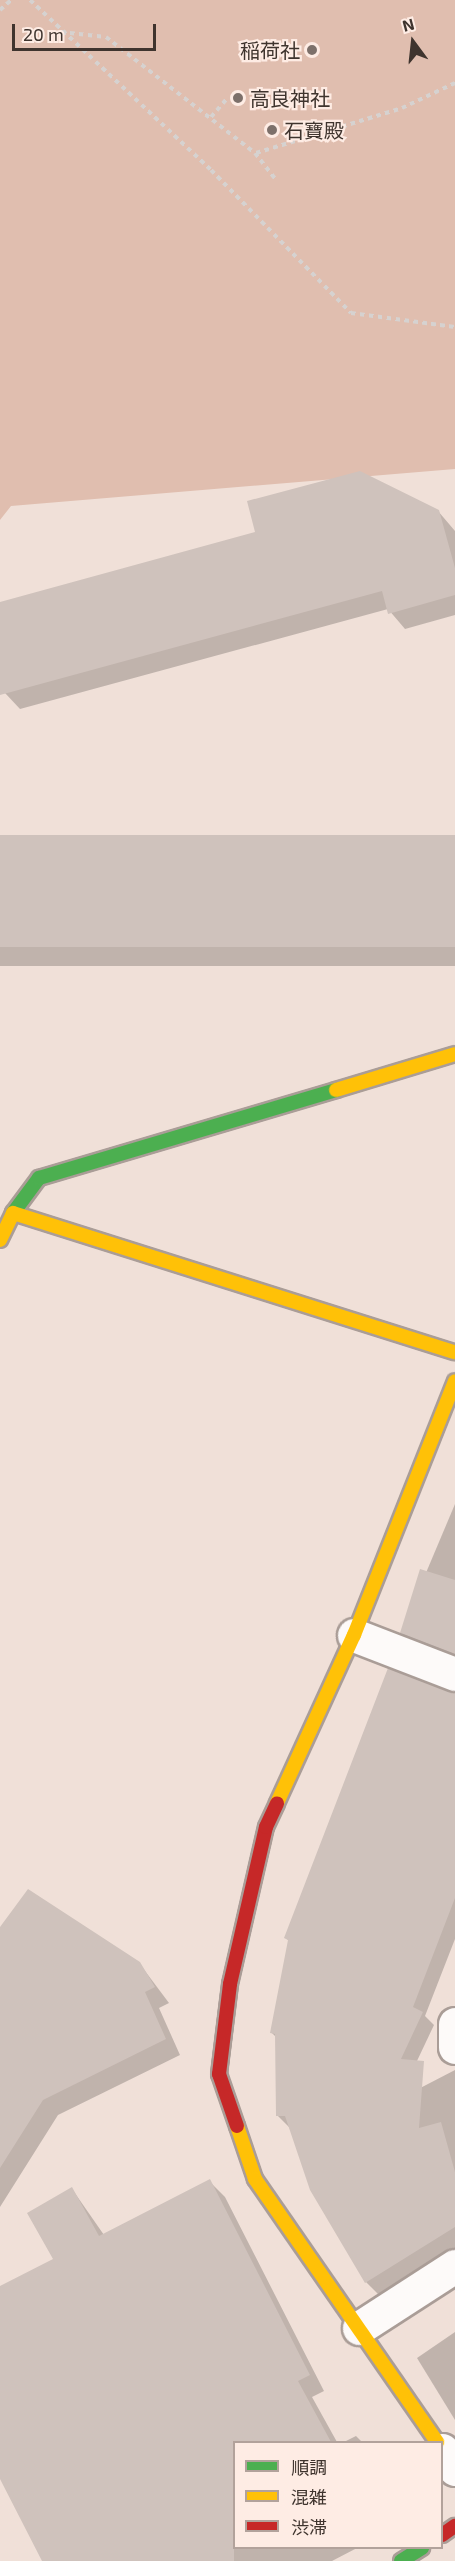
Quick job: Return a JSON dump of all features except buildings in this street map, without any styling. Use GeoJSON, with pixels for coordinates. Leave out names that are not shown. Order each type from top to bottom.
{"type":"FeatureCollection","features":[{"type":"Feature","properties":{"kind":"street"},"geometry":{"type":"LineString","coordinates":[[0,1240],[13,1213],[39,1178],[455,1054]]}},
{"type":"Feature","properties":{"kind":"street"},"geometry":{"type":"LineString","coordinates":[[13,1213],[455,1352]]}},
{"type":"Feature","properties":{"kind":"street"},"geometry":{"type":"LineString","coordinates":[[436,2441],[255,2179],[219,2074],[230,1984],[266,1827],[354,1635],[455,1381]]}},
{"type":"Feature","properties":{"kind":"street"},"geometry":{"type":"LineString","coordinates":[[354,1635],[455,1674]]}},
{"type":"Feature","properties":{"kind":"street"},"geometry":{"type":"LineString","coordinates":[[455,2024],[455,2047]]}},
{"type":"Feature","properties":{"kind":"street"},"geometry":{"type":"LineString","coordinates":[[359,2328],[455,2266]]}},
{"type":"Feature","properties":{"kind":"street"},"geometry":{"type":"LineString","coordinates":[[443,2453],[455,2469]]}},
{"type":"Feature","properties":{"kind":"street"},"geometry":{"type":"LineString","coordinates":[[401,2561],[419,2549]]}},
{"type":"Feature","properties":{"kind":"path"},"geometry":{"type":"LineString","coordinates":[[0,10],[11,0]]}},
{"type":"Feature","properties":{"kind":"path"},"geometry":{"type":"LineString","coordinates":[[30,0],[60,32],[211,170],[351,314],[455,327]]}},
{"type":"Feature","properties":{"kind":"path"},"geometry":{"type":"LineString","coordinates":[[60,32],[106,36],[255,153],[276,180]]}},
{"type":"Feature","properties":{"kind":"path"},"geometry":{"type":"LineString","coordinates":[[255,153],[402,108],[455,83]]}},
{"type":"Feature","properties":{"kind":"path"},"geometry":{"type":"LineString","coordinates":[[211,117],[226,100]]}},
{"type":"Feature","properties":{"kind":"shaded area"},"geometry":{"type":"Polygon","coordinates":[[[0,0],[455,0],[455,469],[11,506],[0,520],[0,0]]]}},
{"type":"Feature","properties":{"kind":"traffic: fast"},"geometry":{"type":"LineString","coordinates":[[13,1213],[39,1178],[336,1090]]}},
{"type":"Feature","properties":{"kind":"traffic: fast"},"geometry":{"type":"LineString","coordinates":[[401,2561],[420,2549]]}},
{"type":"Feature","properties":{"kind":"traffic: slow"},"geometry":{"type":"LineString","coordinates":[[336,1090],[455,1054]]}},
{"type":"Feature","properties":{"kind":"traffic: slow"},"geometry":{"type":"LineString","coordinates":[[0,1240],[13,1213],[455,1352]]}},
{"type":"Feature","properties":{"kind":"traffic: slow"},"geometry":{"type":"LineString","coordinates":[[277,1803],[354,1635],[455,1381]]}},
{"type":"Feature","properties":{"kind":"traffic: slow"},"geometry":{"type":"LineString","coordinates":[[237,2126],[255,2179],[436,2441]]}},
{"type":"Feature","properties":{"kind":"traffic: jam"},"geometry":{"type":"LineString","coordinates":[[237,2126],[219,2074],[230,1984],[266,1827],[277,1803]]}},
{"type":"Feature","properties":{"kind":"traffic: jam"},"geometry":{"type":"LineString","coordinates":[[443,2534],[455,2526]]}},
{"type":"Feature","properties":{"kind":"place","name":"稲荷社"},"geometry":{"type":"Point","coordinates":[312,50]}},
{"type":"Feature","properties":{"kind":"place","name":"高良神社"},"geometry":{"type":"Point","coordinates":[238,98]}},
{"type":"Feature","properties":{"kind":"place","name":"石寶殿"},"geometry":{"type":"Point","coordinates":[272,130]}}]}
